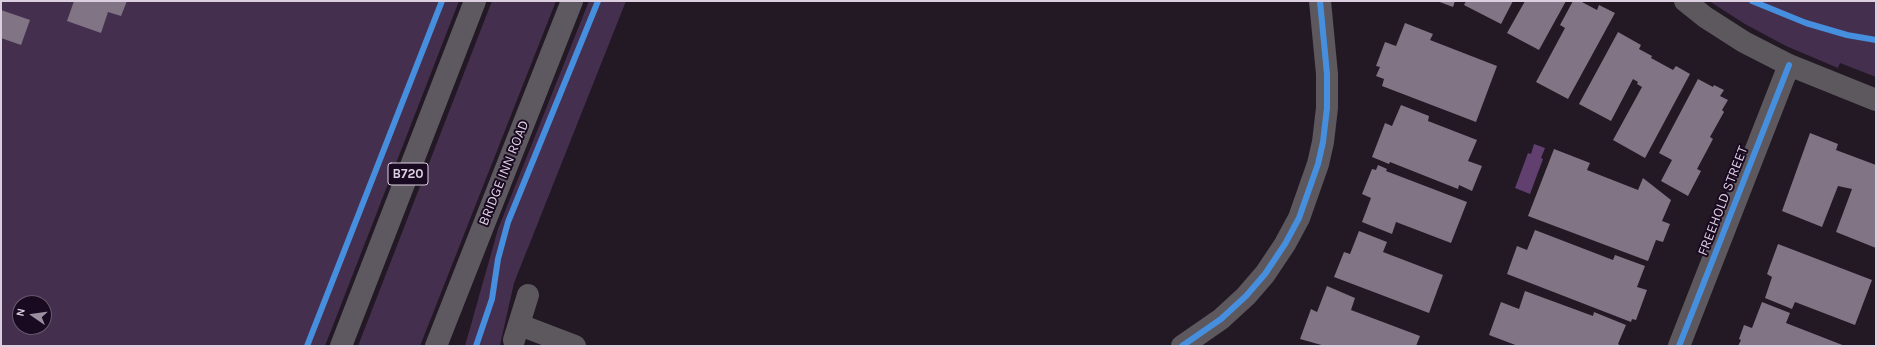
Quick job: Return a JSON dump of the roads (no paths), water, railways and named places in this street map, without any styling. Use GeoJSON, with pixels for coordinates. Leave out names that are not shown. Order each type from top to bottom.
{"type":"FeatureCollection","features":[{"type":"Feature","properties":{"kind":"main road","name":"B720"},"geometry":{"type":"LineString","coordinates":[[341,346],[475,1]]}},
{"type":"Feature","properties":{"kind":"main road","name":"BRIDGE INN ROAD"},"geometry":{"type":"LineString","coordinates":[[436,346],[572,1]]}},
{"type":"Feature","properties":{"kind":"street"},"geometry":{"type":"LineString","coordinates":[[1182,346],[1221,319],[1246,296],[1265,274],[1285,244],[1299,218],[1318,164],[1323,142],[1327,108],[1327,74],[1320,1]]}},
{"type":"Feature","properties":{"kind":"street"},"geometry":{"type":"LineString","coordinates":[[1685,1],[1705,17],[1744,42],[1789,65],[1876,100]]}},
{"type":"Feature","properties":{"kind":"street","name":"FREEHOLD STREET"},"geometry":{"type":"LineString","coordinates":[[1679,346],[1789,65]]}},
{"type":"Feature","properties":{"kind":"street"},"geometry":{"type":"LineString","coordinates":[[528,295],[517,333],[575,346]]}}]}
